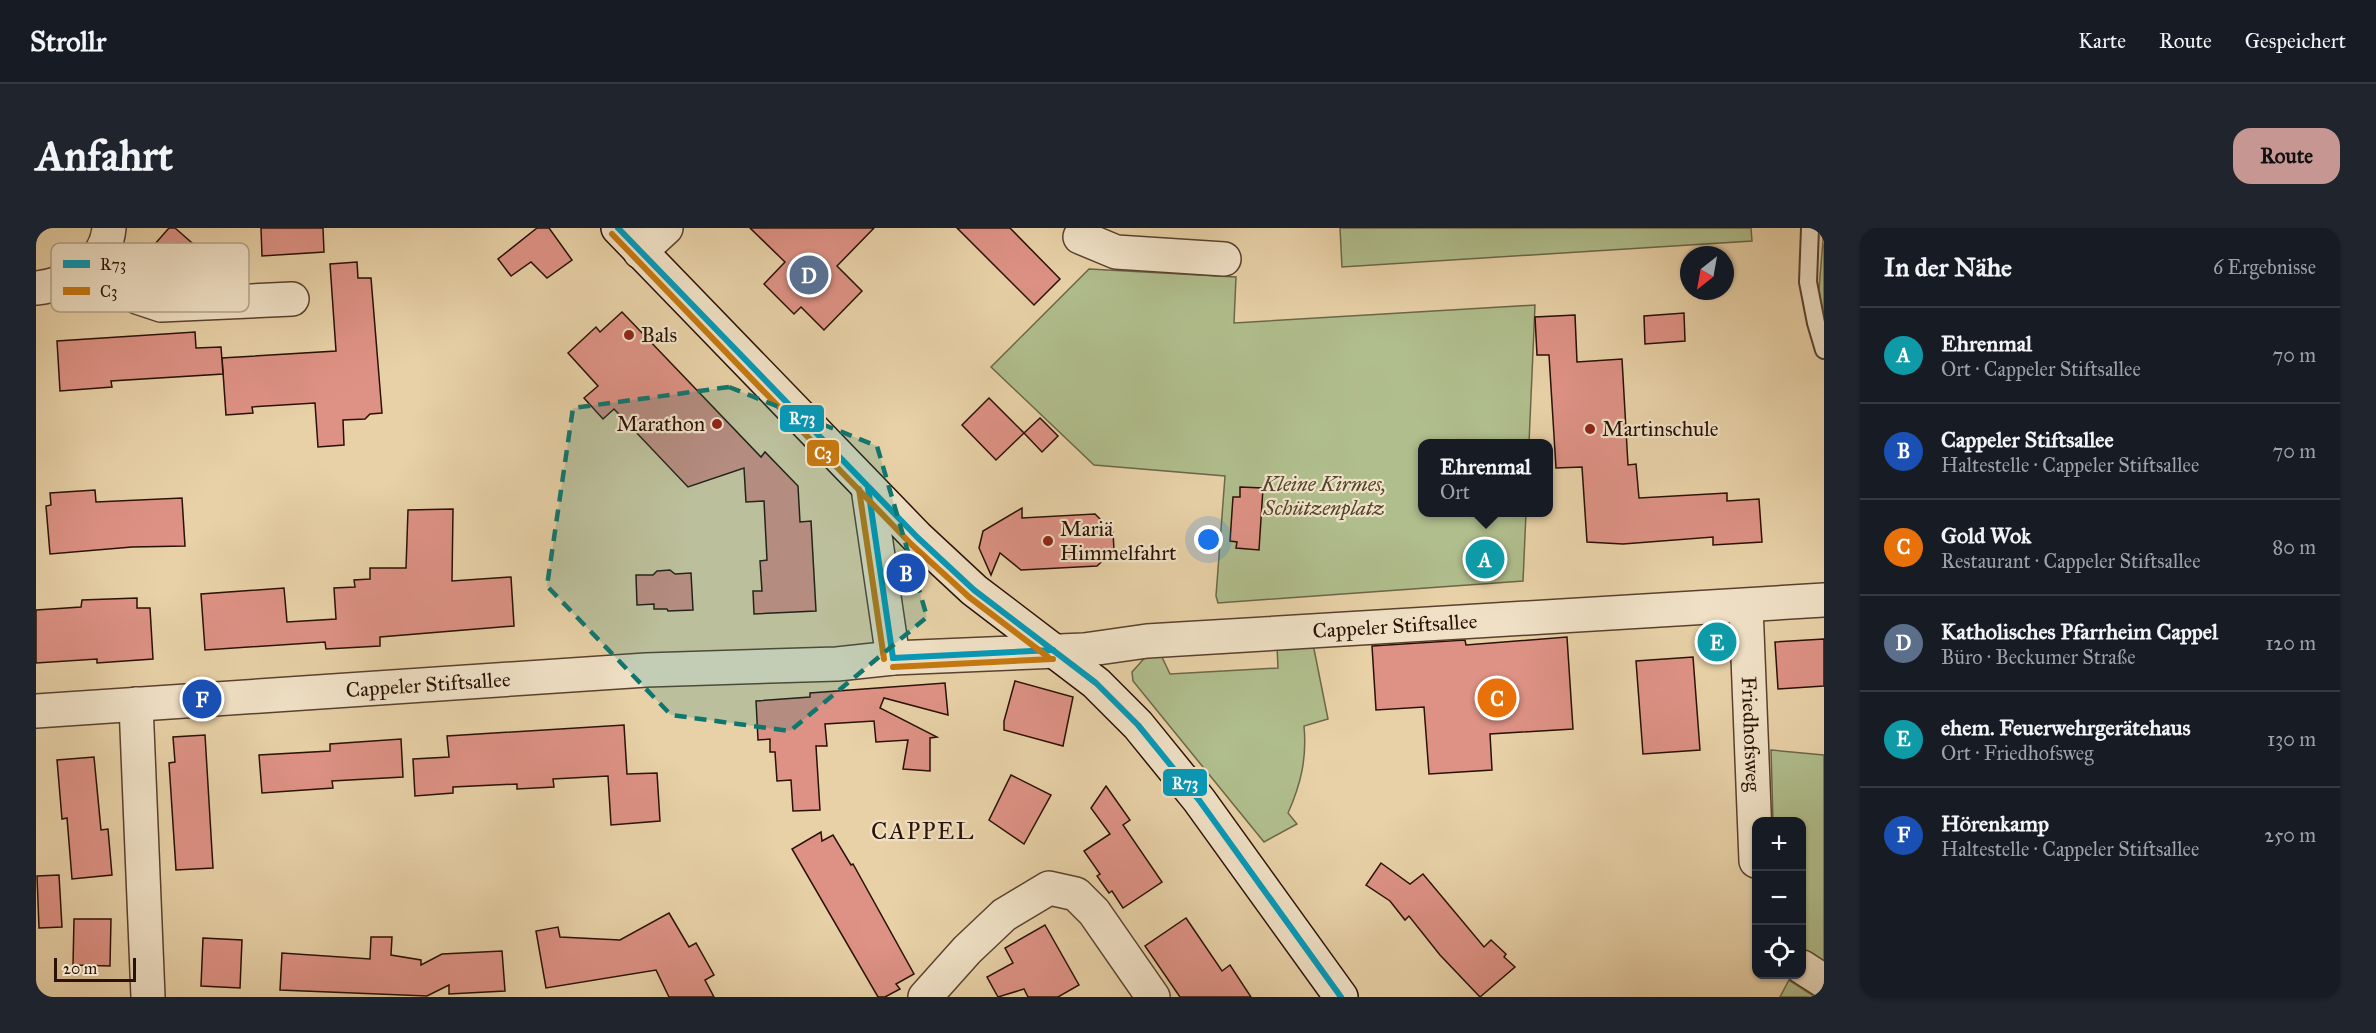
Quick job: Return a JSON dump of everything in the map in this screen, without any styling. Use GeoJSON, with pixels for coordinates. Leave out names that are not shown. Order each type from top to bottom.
{"type":"FeatureCollection","features":[{"type":"Feature","properties":{"kind":"street"},"geometry":{"type":"LineString","coordinates":[[618,228],[868,488],[974,590],[1096,683],[1138,725],[1199,800],[1341,997]]}},
{"type":"Feature","properties":{"kind":"street"},"geometry":{"type":"LineString","coordinates":[[640,252],[666,228]]}},
{"type":"Feature","properties":{"kind":"street"},"geometry":{"type":"LineString","coordinates":[[1078,231],[1116,252],[1224,259]]}},
{"type":"Feature","properties":{"kind":"street"},"geometry":{"type":"LineString","coordinates":[[36,288],[51,287]]}},
{"type":"Feature","properties":{"kind":"street"},"geometry":{"type":"LineString","coordinates":[[249,301],[292,299]]}},
{"type":"Feature","properties":{"kind":"street"},"geometry":{"type":"LineString","coordinates":[[868,488],[893,658]]}},
{"type":"Feature","properties":{"kind":"street","name":"Cappeler Stiftsallee"},"geometry":{"type":"LineString","coordinates":[[36,711],[646,670],[837,664],[893,658],[1084,650],[1180,639],[1824,600]]}},
{"type":"Feature","properties":{"kind":"street","name":"Friedhofsweg"},"geometry":{"type":"LineString","coordinates":[[1746,606],[1754,817]]}},
{"type":"Feature","properties":{"kind":"street"},"geometry":{"type":"LineString","coordinates":[[136,704],[148,997]]}},
{"type":"Feature","properties":{"kind":"street"},"geometry":{"type":"LineString","coordinates":[[925,997],[967,950],[1004,915],[1049,888],[1076,894],[1094,912],[1153,997]]}},
{"type":"Feature","properties":{"kind":"street"},"geometry":{"type":"LineString","coordinates":[[1806,970],[1824,981]]}},
{"type":"Feature","properties":{"kind":"lane"},"geometry":{"type":"LineString","coordinates":[[1810,228],[1808,282],[1824,350]]}},
{"type":"Feature","properties":{"kind":"highlighted area"},"geometry":{"type":"Polygon","coordinates":[[[729,387],[877,446],[927,617],[790,731],[671,715],[547,586],[573,408],[729,387]]]}},
{"type":"Feature","properties":{"kind":"green space"},"geometry":{"type":"Polygon","coordinates":[[[1340,228],[1751,228],[1752,241],[1342,267],[1340,228]]]}},
{"type":"Feature","properties":{"kind":"green space"},"geometry":{"type":"Polygon","coordinates":[[[1824,228],[1824,328],[1819,289],[1824,228]]]}},
{"type":"Feature","properties":{"kind":"green space","name":"Kleine Kirmes, Schützenplatz"},"geometry":{"type":"Polygon","coordinates":[[[1089,269],[1236,277],[1234,323],[1535,305],[1529,439],[1418,439],[1418,517],[1526,517],[1523,581],[1218,603],[1216,596],[1225,476],[1094,465],[991,367],[1089,269]]]}},
{"type":"Feature","properties":{"kind":"green space"},"geometry":{"type":"Polygon","coordinates":[[[1313,644],[1328,719],[1304,726],[1305,749],[1302,771],[1288,813],[1297,824],[1264,842],[1133,681],[1132,672],[1149,653],[1160,653],[1170,674],[1278,668],[1277,646],[1313,644]]]}},
{"type":"Feature","properties":{"kind":"green space"},"geometry":{"type":"Polygon","coordinates":[[[1771,750],[1824,755],[1824,964],[1806,950],[1806,817],[1773,817],[1771,750]]]}},
{"type":"Feature","properties":{"kind":"green space"},"geometry":{"type":"Polygon","coordinates":[[[1789,980],[1815,997],[1780,997],[1789,980]]]}},
{"type":"Feature","properties":{"kind":"building"},"geometry":{"type":"Polygon","coordinates":[[[169,228],[175,228],[192,243],[156,243],[169,228]]]}},
{"type":"Feature","properties":{"kind":"building"},"geometry":{"type":"Polygon","coordinates":[[[261,228],[323,228],[324,252],[262,256],[261,228]]]}},
{"type":"Feature","properties":{"kind":"building"},"geometry":{"type":"Polygon","coordinates":[[[537,228],[549,228],[572,260],[547,278],[531,262],[511,276],[498,259],[537,228]]]}},
{"type":"Feature","properties":{"kind":"building"},"geometry":{"type":"Polygon","coordinates":[[[750,228],[874,228],[837,266],[862,291],[824,330],[801,307],[794,314],[764,284],[785,262],[750,228]]]}},
{"type":"Feature","properties":{"kind":"building"},"geometry":{"type":"Polygon","coordinates":[[[957,228],[1010,228],[1060,279],[1034,305],[957,228]]]}},
{"type":"Feature","properties":{"kind":"building"},"geometry":{"type":"Polygon","coordinates":[[[357,262],[358,278],[371,278],[382,413],[370,414],[365,419],[343,420],[344,445],[318,447],[315,403],[252,407],[253,413],[226,415],[222,358],[336,351],[330,264],[357,262]]]}},
{"type":"Feature","properties":{"kind":"building"},"geometry":{"type":"Polygon","coordinates":[[[622,312],[761,457],[765,452],[798,486],[800,522],[811,521],[816,611],[754,614],[753,591],[762,591],[760,561],[767,560],[764,501],[746,502],[744,468],[688,487],[614,409],[603,419],[584,398],[598,386],[568,353],[596,327],[600,332],[622,312]]]}},
{"type":"Feature","properties":{"kind":"building"},"geometry":{"type":"Polygon","coordinates":[[[1684,313],[1685,341],[1645,344],[1644,316],[1684,313]]]}},
{"type":"Feature","properties":{"kind":"building","name":"Martinschule"},"geometry":{"type":"Polygon","coordinates":[[[1575,315],[1577,362],[1622,359],[1628,465],[1636,464],[1639,498],[1727,493],[1727,501],[1759,499],[1762,542],[1713,545],[1713,537],[1623,544],[1587,542],[1582,467],[1556,468],[1549,355],[1537,355],[1535,317],[1575,315]]]}},
{"type":"Feature","properties":{"kind":"building"},"geometry":{"type":"Polygon","coordinates":[[[195,332],[196,348],[221,347],[223,374],[111,381],[112,387],[60,391],[57,341],[195,332]]]}},
{"type":"Feature","properties":{"kind":"building"},"geometry":{"type":"Polygon","coordinates":[[[989,398],[1024,433],[996,460],[962,425],[989,398]]]}},
{"type":"Feature","properties":{"kind":"building"},"geometry":{"type":"Polygon","coordinates":[[[1040,418],[1058,436],[1042,452],[1024,433],[1040,418]]]}},
{"type":"Feature","properties":{"kind":"building"},"geometry":{"type":"Polygon","coordinates":[[[1240,487],[1263,488],[1259,550],[1236,548],[1237,542],[1230,541],[1233,497],[1240,497],[1240,487]]]}},
{"type":"Feature","properties":{"kind":"building"},"geometry":{"type":"Polygon","coordinates":[[[95,490],[96,502],[182,498],[185,546],[132,547],[50,554],[46,506],[51,505],[50,493],[95,490]]]}},
{"type":"Feature","properties":{"kind":"building","name":"Mariä Himmelfahrt"},"geometry":{"type":"Polygon","coordinates":[[[1022,508],[1022,518],[1095,514],[1113,532],[1114,550],[1097,566],[1021,570],[1000,553],[991,575],[979,548],[983,531],[1022,508]]]}},
{"type":"Feature","properties":{"kind":"building"},"geometry":{"type":"Polygon","coordinates":[[[453,509],[452,581],[511,577],[514,626],[380,637],[380,646],[326,649],[325,642],[205,650],[201,594],[284,588],[287,622],[336,619],[334,588],[355,587],[354,580],[370,579],[370,568],[406,568],[408,510],[453,509]]]}},
{"type":"Feature","properties":{"kind":"building"},"geometry":{"type":"Polygon","coordinates":[[[670,570],[675,574],[691,573],[693,610],[668,611],[667,609],[654,609],[654,604],[637,605],[636,575],[653,575],[657,571],[670,570]]]}},
{"type":"Feature","properties":{"kind":"building"},"geometry":{"type":"Polygon","coordinates":[[[137,598],[137,608],[150,608],[153,659],[97,663],[97,659],[36,663],[36,610],[81,607],[82,600],[137,598]]]}},
{"type":"Feature","properties":{"kind":"building"},"geometry":{"type":"Polygon","coordinates":[[[1567,637],[1573,729],[1490,734],[1492,770],[1429,774],[1424,707],[1376,710],[1372,646],[1465,640],[1466,645],[1567,637]]]}},
{"type":"Feature","properties":{"kind":"building"},"geometry":{"type":"Polygon","coordinates":[[[1824,639],[1824,686],[1778,689],[1775,642],[1824,639]]]}},
{"type":"Feature","properties":{"kind":"building"},"geometry":{"type":"Polygon","coordinates":[[[1693,657],[1700,750],[1643,754],[1636,661],[1693,657]]]}},
{"type":"Feature","properties":{"kind":"building"},"geometry":{"type":"Polygon","coordinates":[[[1015,681],[1073,697],[1063,746],[1004,730],[1004,721],[1015,681]]]}},
{"type":"Feature","properties":{"kind":"building"},"geometry":{"type":"Polygon","coordinates":[[[945,683],[948,715],[884,698],[880,708],[937,737],[930,738],[930,771],[903,769],[908,740],[876,742],[874,721],[825,724],[827,746],[816,746],[820,810],[793,811],[791,780],[777,781],[775,752],[770,752],[770,739],[758,740],[756,701],[810,697],[810,693],[945,683]]]}},
{"type":"Feature","properties":{"kind":"building"},"geometry":{"type":"Polygon","coordinates":[[[624,725],[627,774],[657,773],[660,821],[611,825],[608,776],[553,779],[554,787],[517,789],[517,784],[453,787],[453,793],[415,796],[413,759],[449,757],[447,736],[624,725]]]}},
{"type":"Feature","properties":{"kind":"building"},"geometry":{"type":"Polygon","coordinates":[[[205,735],[213,868],[176,870],[169,763],[175,762],[173,737],[205,735]]]}},
{"type":"Feature","properties":{"kind":"building"},"geometry":{"type":"Polygon","coordinates":[[[401,739],[403,777],[332,781],[333,788],[262,793],[259,755],[330,751],[330,744],[401,739]]]}},
{"type":"Feature","properties":{"kind":"building"},"geometry":{"type":"Polygon","coordinates":[[[94,757],[101,830],[108,829],[112,875],[72,879],[67,818],[62,819],[57,760],[94,757]]]}},
{"type":"Feature","properties":{"kind":"building"},"geometry":{"type":"Polygon","coordinates":[[[1011,775],[1051,795],[1024,844],[989,820],[1011,775]]]}},
{"type":"Feature","properties":{"kind":"building"},"geometry":{"type":"Polygon","coordinates":[[[1106,786],[1130,820],[1123,825],[1162,882],[1123,908],[1112,891],[1109,893],[1097,876],[1100,874],[1084,851],[1110,834],[1091,808],[1106,786]]]}},
{"type":"Feature","properties":{"kind":"building"},"geometry":{"type":"Polygon","coordinates":[[[821,832],[822,841],[833,835],[851,865],[853,864],[914,974],[896,984],[900,989],[885,997],[878,997],[792,849],[821,832]]]}},
{"type":"Feature","properties":{"kind":"building"},"geometry":{"type":"Polygon","coordinates":[[[1381,863],[1410,884],[1423,874],[1484,947],[1491,940],[1506,954],[1504,957],[1515,967],[1480,997],[1440,955],[1409,916],[1405,920],[1390,901],[1366,885],[1381,863]]]}},
{"type":"Feature","properties":{"kind":"building"},"geometry":{"type":"Polygon","coordinates":[[[59,875],[62,927],[39,928],[37,876],[59,875]]]}},
{"type":"Feature","properties":{"kind":"building"},"geometry":{"type":"Polygon","coordinates":[[[669,913],[689,947],[696,943],[714,975],[705,980],[714,997],[669,997],[656,970],[546,988],[536,931],[558,927],[560,937],[620,940],[669,913]]]}},
{"type":"Feature","properties":{"kind":"building"},"geometry":{"type":"Polygon","coordinates":[[[1186,918],[1222,971],[1230,965],[1251,997],[1180,997],[1145,946],[1186,918]]]}},
{"type":"Feature","properties":{"kind":"building"},"geometry":{"type":"Polygon","coordinates":[[[74,919],[111,919],[110,966],[73,965],[74,919]]]}},
{"type":"Feature","properties":{"kind":"building"},"geometry":{"type":"Polygon","coordinates":[[[1045,925],[1079,985],[1058,997],[1028,997],[1024,989],[998,997],[987,977],[1013,963],[1005,948],[1045,925]]]}},
{"type":"Feature","properties":{"kind":"building"},"geometry":{"type":"Polygon","coordinates":[[[371,937],[392,937],[391,955],[421,960],[421,965],[442,954],[502,951],[505,991],[449,994],[449,985],[427,996],[280,990],[282,953],[370,959],[371,937]]]}},
{"type":"Feature","properties":{"kind":"building"},"geometry":{"type":"Polygon","coordinates":[[[203,938],[242,940],[240,988],[201,986],[203,938]]]}},
{"type":"Feature","properties":{"kind":"transit line","name":"R73"},"geometry":{"type":"LineString","coordinates":[[618,228],[917,537],[974,590],[1096,683],[1138,725],[1199,800],[1341,997]]}},
{"type":"Feature","properties":{"kind":"transit line","name":"C3"},"geometry":{"type":"LineString","coordinates":[[612,234],[911,544],[969,597],[1048,657]]}},
{"type":"Feature","properties":{"kind":"transit line","name":"R73"},"geometry":{"type":"LineString","coordinates":[[868,488],[893,658]]}},
{"type":"Feature","properties":{"kind":"transit line","name":"C3"},"geometry":{"type":"LineString","coordinates":[[859,489],[884,659]]}},
{"type":"Feature","properties":{"kind":"transit line","name":"R73"},"geometry":{"type":"LineString","coordinates":[[893,658],[1053,650]]}},
{"type":"Feature","properties":{"kind":"transit line","name":"C3"},"geometry":{"type":"LineString","coordinates":[[893,667],[1053,659]]}},
{"type":"Feature","properties":{"kind":"place","name":"Katholisches Pfarrheim Cappel"},"geometry":{"type":"Point","coordinates":[809,275]}},
{"type":"Feature","properties":{"kind":"place","name":"Bals"},"geometry":{"type":"Point","coordinates":[629,335]}},
{"type":"Feature","properties":{"kind":"place","name":"Marathon"},"geometry":{"type":"Point","coordinates":[717,424]}},
{"type":"Feature","properties":{"kind":"place","name":"Martinschule"},"geometry":{"type":"Point","coordinates":[1590,429]}},
{"type":"Feature","properties":{"kind":"place","name":"Mariä Himmelfahrt"},"geometry":{"type":"Point","coordinates":[1048,541]}},
{"type":"Feature","properties":{"kind":"place","name":"Ehrenmal"},"geometry":{"type":"Point","coordinates":[1485,559]}},
{"type":"Feature","properties":{"kind":"place","name":"Cappeler Stiftsallee"},"geometry":{"type":"Point","coordinates":[906,573]}},
{"type":"Feature","properties":{"kind":"place","name":"ehem. Feuerwehrgerätehaus"},"geometry":{"type":"Point","coordinates":[1717,642]}},
{"type":"Feature","properties":{"kind":"place","name":"Gold Wok"},"geometry":{"type":"Point","coordinates":[1497,698]}},
{"type":"Feature","properties":{"kind":"place","name":"Hörenkamp"},"geometry":{"type":"Point","coordinates":[202,699]}},
{"type":"Feature","properties":{"kind":"district","name":"CAPPEL"},"geometry":{"type":"Point","coordinates":[923,831]}}]}
